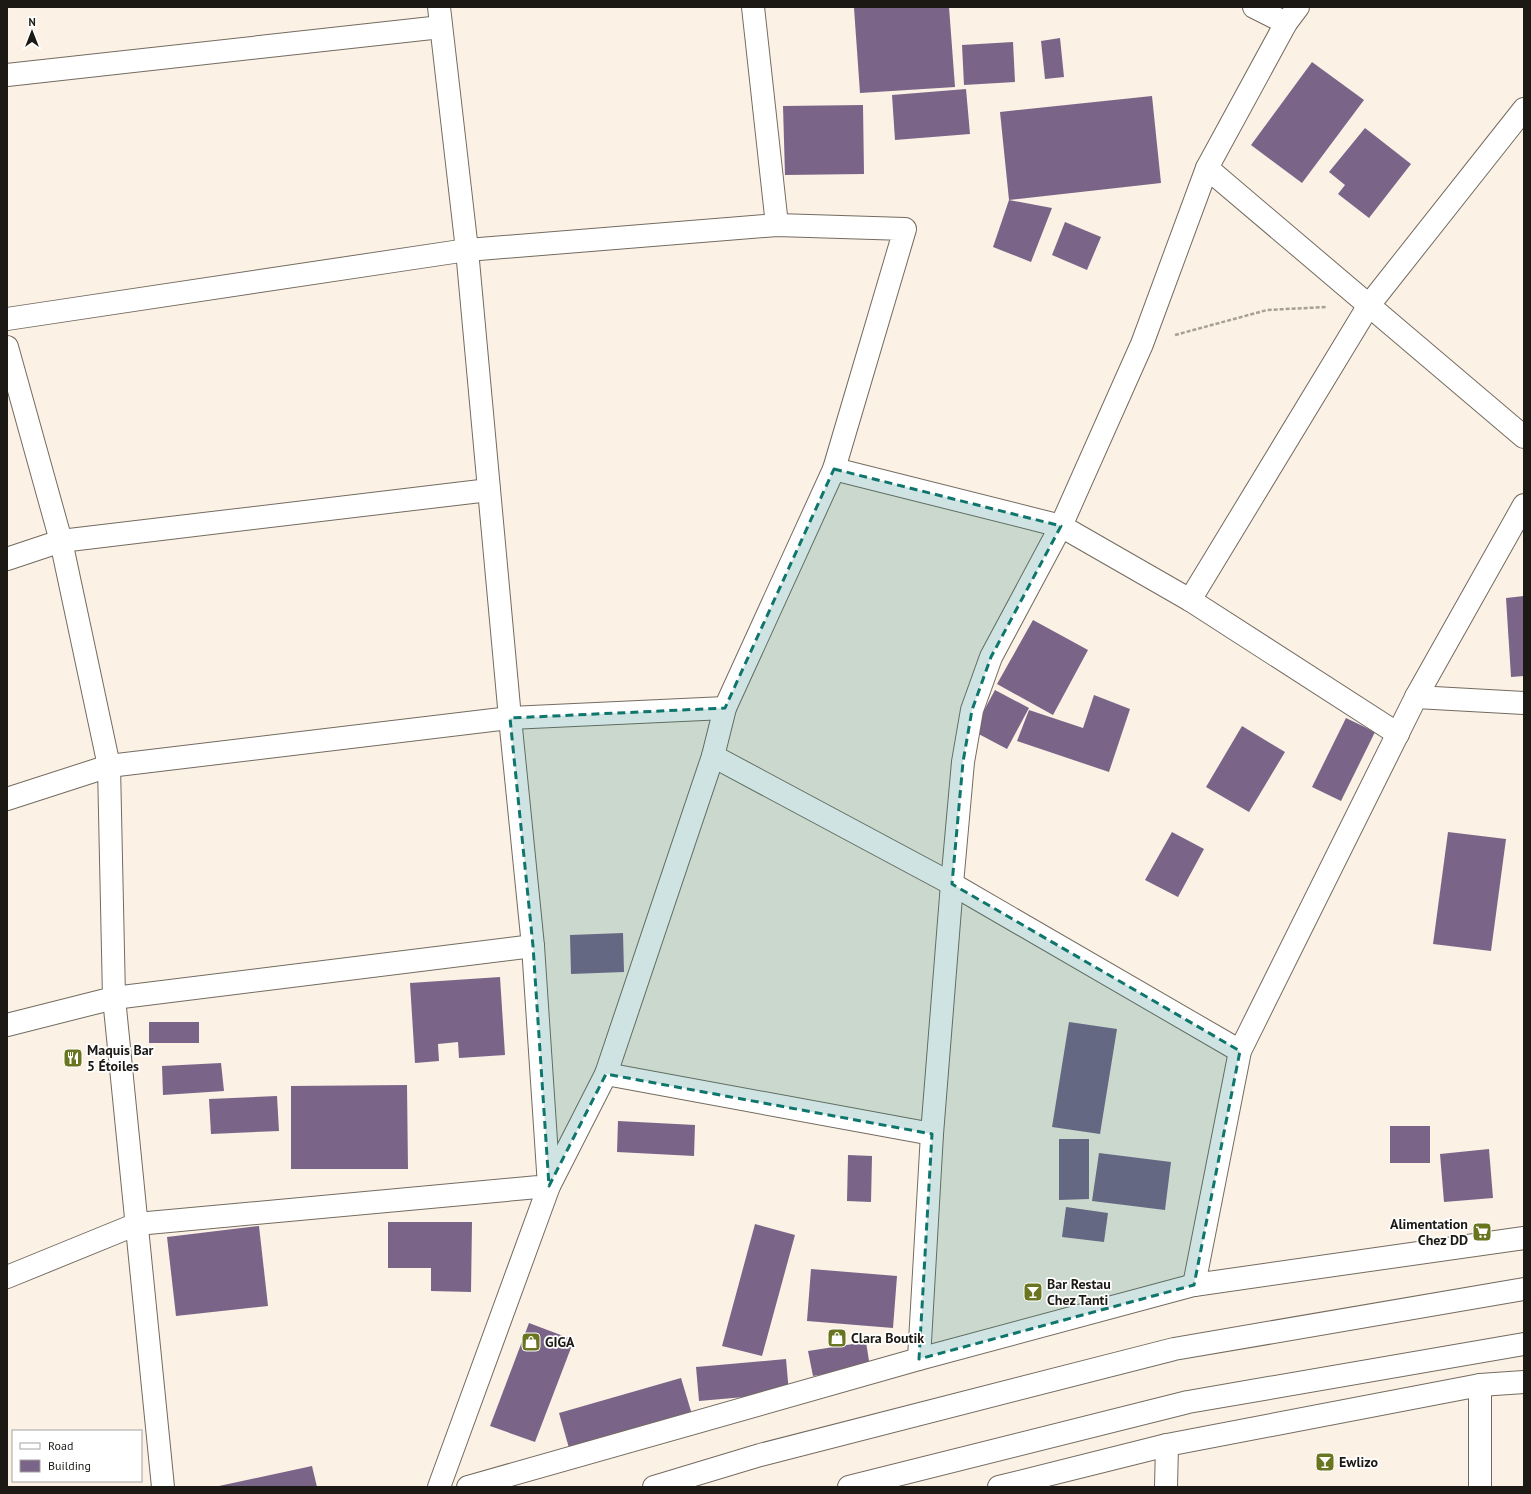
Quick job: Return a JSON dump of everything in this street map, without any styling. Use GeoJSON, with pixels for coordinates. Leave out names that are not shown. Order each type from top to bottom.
{"type":"FeatureCollection","features":[{"type":"Feature","properties":{"kind":"main road"},"geometry":{"type":"LineString","coordinates":[[753,7],[776,225]]}},
{"type":"Feature","properties":{"kind":"main road"},"geometry":{"type":"LineString","coordinates":[[919,1359],[932,1134],[952,884],[963,762],[972,710],[991,657],[1061,526],[1142,344],[1207,168],[1292,15],[1254,7]]}},
{"type":"Feature","properties":{"kind":"main road"},"geometry":{"type":"LineString","coordinates":[[7,75],[440,17],[467,250],[510,718],[533,946],[549,1186]]}},
{"type":"Feature","properties":{"kind":"main road"},"geometry":{"type":"LineString","coordinates":[[1190,600],[1369,306],[1524,109]]}},
{"type":"Feature","properties":{"kind":"main road"},"geometry":{"type":"LineString","coordinates":[[1207,168],[1524,437]]}},
{"type":"Feature","properties":{"kind":"main road"},"geometry":{"type":"LineString","coordinates":[[7,319],[467,250],[776,225],[905,229],[834,469],[725,708],[713,756],[606,1074],[549,1186],[439,1487]]}},
{"type":"Feature","properties":{"kind":"main road"},"geometry":{"type":"LineString","coordinates":[[7,347],[61,541],[109,766],[114,998],[162,1487]]}},
{"type":"Feature","properties":{"kind":"main road"},"geometry":{"type":"LineString","coordinates":[[834,469],[1061,526],[1190,600],[1398,734]]}},
{"type":"Feature","properties":{"kind":"main road"},"geometry":{"type":"LineString","coordinates":[[7,559],[61,541],[489,490]]}},
{"type":"Feature","properties":{"kind":"main road"},"geometry":{"type":"LineString","coordinates":[[1194,1286],[1240,1051],[1416,696],[1524,505]]}},
{"type":"Feature","properties":{"kind":"main road"},"geometry":{"type":"LineString","coordinates":[[1416,696],[1524,703]]}},
{"type":"Feature","properties":{"kind":"main road"},"geometry":{"type":"LineString","coordinates":[[7,799],[109,766],[510,718],[725,708]]}},
{"type":"Feature","properties":{"kind":"main road"},"geometry":{"type":"LineString","coordinates":[[713,756],[952,884],[1240,1051]]}},
{"type":"Feature","properties":{"kind":"main road"},"geometry":{"type":"LineString","coordinates":[[7,1025],[114,998],[533,946]]}},
{"type":"Feature","properties":{"kind":"main road"},"geometry":{"type":"LineString","coordinates":[[606,1074],[932,1134]]}},
{"type":"Feature","properties":{"kind":"main road"},"geometry":{"type":"LineString","coordinates":[[7,1277],[137,1224],[549,1186]]}},
{"type":"Feature","properties":{"kind":"main road"},"geometry":{"type":"LineString","coordinates":[[468,1487],[919,1359],[1194,1286],[1524,1238]]}},
{"type":"Feature","properties":{"kind":"main road"},"geometry":{"type":"LineString","coordinates":[[654,1487],[760,1455],[1174,1349],[1524,1289]]}},
{"type":"Feature","properties":{"kind":"main road"},"geometry":{"type":"LineString","coordinates":[[849,1487],[1188,1402],[1524,1344]]}},
{"type":"Feature","properties":{"kind":"main road"},"geometry":{"type":"LineString","coordinates":[[999,1487],[1167,1445],[1480,1386],[1524,1382]]}},
{"type":"Feature","properties":{"kind":"main road"},"geometry":{"type":"LineString","coordinates":[[1480,1386],[1480,1487]]}},
{"type":"Feature","properties":{"kind":"main road"},"geometry":{"type":"LineString","coordinates":[[1166,1487],[1167,1445]]}},
{"type":"Feature","properties":{"kind":"path"},"geometry":{"type":"LineString","coordinates":[[1142,344],[1267,310],[1369,306]]}},
{"type":"Feature","properties":{"kind":"highlighted area"},"geometry":{"type":"Polygon","coordinates":[[[834,469],[1061,526],[991,657],[972,710],[963,762],[952,884],[1240,1051],[1194,1285],[919,1359],[932,1134],[606,1074],[549,1186],[533,946],[510,718],[725,708],[834,469]]]}},
{"type":"Feature","properties":{"kind":"building"},"geometry":{"type":"Polygon","coordinates":[[[949,7],[955,87],[860,93],[854,8],[949,7]]]}},
{"type":"Feature","properties":{"kind":"building"},"geometry":{"type":"Polygon","coordinates":[[[1060,38],[1064,77],[1045,79],[1041,41],[1060,38]]]}},
{"type":"Feature","properties":{"kind":"building"},"geometry":{"type":"Polygon","coordinates":[[[1013,42],[1015,82],[964,85],[962,45],[1013,42]]]}},
{"type":"Feature","properties":{"kind":"building"},"geometry":{"type":"Polygon","coordinates":[[[1312,62],[1364,100],[1302,183],[1251,145],[1312,62]]]}},
{"type":"Feature","properties":{"kind":"building"},"geometry":{"type":"Polygon","coordinates":[[[966,89],[970,134],[895,140],[892,95],[966,89]]]}},
{"type":"Feature","properties":{"kind":"building"},"geometry":{"type":"Polygon","coordinates":[[[1152,96],[1161,183],[1009,200],[1000,112],[1152,96]]]}},
{"type":"Feature","properties":{"kind":"building"},"geometry":{"type":"Polygon","coordinates":[[[863,105],[864,174],[785,175],[783,106],[863,105]]]}},
{"type":"Feature","properties":{"kind":"building"},"geometry":{"type":"Polygon","coordinates":[[[1365,128],[1411,164],[1369,218],[1338,194],[1345,185],[1329,172],[1365,128]]]}},
{"type":"Feature","properties":{"kind":"building"},"geometry":{"type":"Polygon","coordinates":[[[1009,200],[1052,208],[1031,262],[993,247],[1009,200]]]}},
{"type":"Feature","properties":{"kind":"building"},"geometry":{"type":"Polygon","coordinates":[[[1065,222],[1101,237],[1087,270],[1052,255],[1065,222]]]}},
{"type":"Feature","properties":{"kind":"building"},"geometry":{"type":"Polygon","coordinates":[[[1524,596],[1524,676],[1511,677],[1506,598],[1524,596]]]}},
{"type":"Feature","properties":{"kind":"building"},"geometry":{"type":"Polygon","coordinates":[[[1033,620],[1088,650],[1053,715],[997,684],[1033,620]]]}},
{"type":"Feature","properties":{"kind":"building"},"geometry":{"type":"Polygon","coordinates":[[[995,690],[1029,708],[1007,749],[973,731],[995,690]]]}},
{"type":"Feature","properties":{"kind":"building"},"geometry":{"type":"Polygon","coordinates":[[[1094,695],[1130,709],[1109,772],[1017,741],[1029,710],[1083,728],[1094,695]]]}},
{"type":"Feature","properties":{"kind":"building"},"geometry":{"type":"Polygon","coordinates":[[[1346,718],[1375,732],[1341,801],[1312,787],[1346,718]]]}},
{"type":"Feature","properties":{"kind":"building"},"geometry":{"type":"Polygon","coordinates":[[[1242,726],[1285,752],[1249,812],[1206,787],[1242,726]]]}},
{"type":"Feature","properties":{"kind":"building"},"geometry":{"type":"Polygon","coordinates":[[[1172,832],[1204,849],[1178,897],[1145,880],[1172,832]]]}},
{"type":"Feature","properties":{"kind":"building"},"geometry":{"type":"Polygon","coordinates":[[[1448,832],[1506,839],[1491,951],[1433,944],[1448,832]]]}},
{"type":"Feature","properties":{"kind":"building"},"geometry":{"type":"Polygon","coordinates":[[[623,933],[624,972],[571,974],[570,935],[623,933]]]}},
{"type":"Feature","properties":{"kind":"building"},"geometry":{"type":"Polygon","coordinates":[[[500,977],[505,1055],[459,1058],[458,1042],[438,1044],[439,1061],[415,1063],[410,983],[500,977]]]}},
{"type":"Feature","properties":{"kind":"building"},"geometry":{"type":"Polygon","coordinates":[[[149,1022],[199,1022],[199,1043],[149,1043],[149,1022]]]}},
{"type":"Feature","properties":{"kind":"building"},"geometry":{"type":"Polygon","coordinates":[[[1069,1022],[1117,1029],[1100,1134],[1052,1127],[1069,1022]]]}},
{"type":"Feature","properties":{"kind":"building"},"geometry":{"type":"Polygon","coordinates":[[[221,1063],[224,1091],[163,1095],[162,1066],[221,1063]]]}},
{"type":"Feature","properties":{"kind":"building"},"geometry":{"type":"Polygon","coordinates":[[[407,1085],[408,1169],[291,1169],[291,1086],[407,1085]]]}},
{"type":"Feature","properties":{"kind":"building"},"geometry":{"type":"Polygon","coordinates":[[[277,1096],[279,1131],[211,1134],[209,1099],[277,1096]]]}},
{"type":"Feature","properties":{"kind":"building"},"geometry":{"type":"Polygon","coordinates":[[[618,1121],[695,1125],[694,1156],[617,1152],[618,1121]]]}},
{"type":"Feature","properties":{"kind":"building"},"geometry":{"type":"Polygon","coordinates":[[[1390,1126],[1430,1126],[1430,1163],[1390,1163],[1390,1126]]]}},
{"type":"Feature","properties":{"kind":"building"},"geometry":{"type":"Polygon","coordinates":[[[1059,1139],[1089,1139],[1089,1199],[1059,1200],[1059,1139]]]}},
{"type":"Feature","properties":{"kind":"building"},"geometry":{"type":"Polygon","coordinates":[[[1489,1149],[1493,1198],[1444,1202],[1440,1154],[1489,1149]]]}},
{"type":"Feature","properties":{"kind":"building"},"geometry":{"type":"Polygon","coordinates":[[[1099,1153],[1171,1162],[1165,1210],[1092,1201],[1099,1153]]]}},
{"type":"Feature","properties":{"kind":"building"},"geometry":{"type":"Polygon","coordinates":[[[848,1155],[872,1156],[871,1202],[847,1201],[848,1155]]]}},
{"type":"Feature","properties":{"kind":"building"},"geometry":{"type":"Polygon","coordinates":[[[1066,1207],[1108,1213],[1104,1242],[1062,1237],[1066,1207]]]}},
{"type":"Feature","properties":{"kind":"building"},"geometry":{"type":"Polygon","coordinates":[[[388,1222],[472,1222],[471,1292],[431,1291],[431,1268],[388,1268],[388,1222]]]}},
{"type":"Feature","properties":{"kind":"building"},"geometry":{"type":"Polygon","coordinates":[[[755,1224],[795,1235],[762,1356],[722,1346],[755,1224]]]}},
{"type":"Feature","properties":{"kind":"building"},"geometry":{"type":"Polygon","coordinates":[[[259,1226],[268,1306],[176,1316],[167,1237],[259,1226]]]}},
{"type":"Feature","properties":{"kind":"building"},"geometry":{"type":"Polygon","coordinates":[[[811,1269],[897,1276],[893,1328],[807,1321],[811,1269]]]}},
{"type":"Feature","properties":{"kind":"building"},"geometry":{"type":"Polygon","coordinates":[[[529,1323],[574,1340],[535,1442],[490,1426],[529,1323]]]}},
{"type":"Feature","properties":{"kind":"building"},"geometry":{"type":"Polygon","coordinates":[[[866,1342],[870,1367],[813,1376],[808,1351],[866,1342]]]}},
{"type":"Feature","properties":{"kind":"building"},"geometry":{"type":"Polygon","coordinates":[[[786,1359],[789,1393],[699,1401],[696,1367],[786,1359]]]}},
{"type":"Feature","properties":{"kind":"building"},"geometry":{"type":"Polygon","coordinates":[[[681,1378],[694,1421],[571,1455],[559,1413],[681,1378]]]}},
{"type":"Feature","properties":{"kind":"building"},"geometry":{"type":"Polygon","coordinates":[[[312,1466],[317,1487],[219,1487],[219,1486],[312,1466]]]}},
{"type":"Feature","properties":{"kind":"place","name":"Maquis Bar 5 Étoiles"},"geometry":{"type":"Point","coordinates":[73,1058]}},
{"type":"Feature","properties":{"kind":"place","name":"Alimentation Chez DD"},"geometry":{"type":"Point","coordinates":[1482,1232]}},
{"type":"Feature","properties":{"kind":"place","name":"Bar Restau Chez Tanti"},"geometry":{"type":"Point","coordinates":[1033,1292]}},
{"type":"Feature","properties":{"kind":"place","name":"Clara Boutik"},"geometry":{"type":"Point","coordinates":[837,1338]}},
{"type":"Feature","properties":{"kind":"place","name":"GIGA"},"geometry":{"type":"Point","coordinates":[531,1342]}},
{"type":"Feature","properties":{"kind":"place","name":"Ewlizo"},"geometry":{"type":"Point","coordinates":[1325,1462]}}]}
